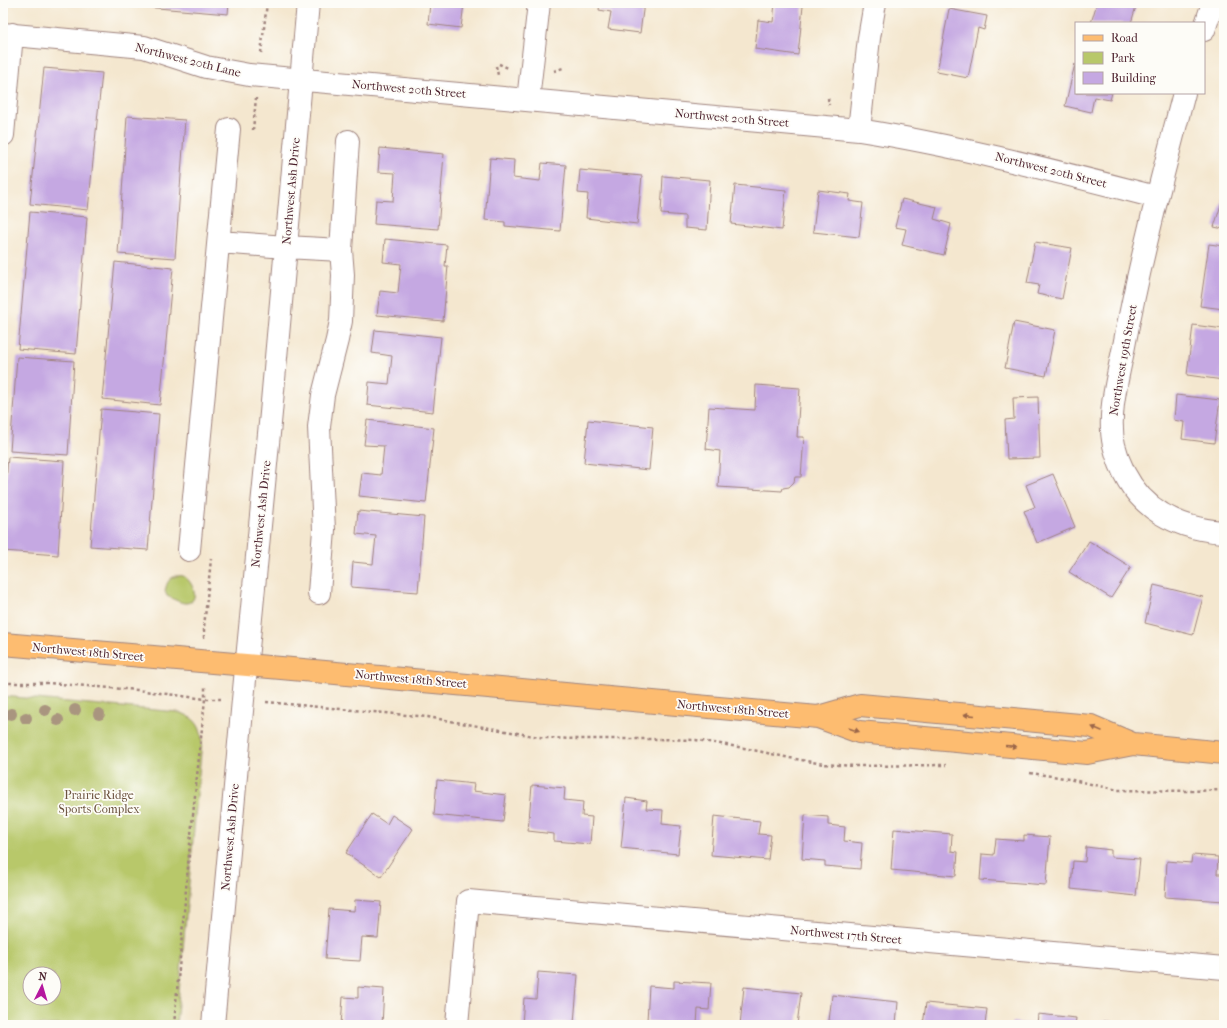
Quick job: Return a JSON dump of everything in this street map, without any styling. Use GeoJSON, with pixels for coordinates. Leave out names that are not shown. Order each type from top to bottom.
{"type":"FeatureCollection","features":[{"type":"Feature","properties":{"kind":"main road","name":"Northwest 18th Street"},"geometry":{"type":"LineString","coordinates":[[3,644],[818,716],[860,705],[1091,726],[1133,744],[1224,753]]}},
{"type":"Feature","properties":{"kind":"street","name":"Northwest Ash Drive"},"geometry":{"type":"LineString","coordinates":[[214,1025],[308,3]]}},
{"type":"Feature","properties":{"kind":"street"},"geometry":{"type":"LineString","coordinates":[[528,100],[538,3]]}},
{"type":"Feature","properties":{"kind":"street"},"geometry":{"type":"LineString","coordinates":[[859,130],[869,38],[875,3]]}},
{"type":"Feature","properties":{"kind":"street"},"geometry":{"type":"LineString","coordinates":[[1205,27],[1212,3]]}},
{"type":"Feature","properties":{"kind":"street","name":"Northwest 20th Lane"},"geometry":{"type":"LineString","coordinates":[[8,34],[144,47],[206,67],[250,75],[300,80]]}},
{"type":"Feature","properties":{"kind":"street"},"geometry":{"type":"LineString","coordinates":[[3,135],[8,34]]}},
{"type":"Feature","properties":{"kind":"street","name":"Northwest 20th Street"},"geometry":{"type":"LineString","coordinates":[[300,80],[859,130],[911,138],[982,153],[1156,197]]}},
{"type":"Feature","properties":{"kind":"street","name":"Northwest 19th Street"},"geometry":{"type":"LineString","coordinates":[[1184,94],[1156,197],[1141,262],[1117,383],[1112,418],[1114,445],[1127,479],[1143,500],[1154,509],[1172,520],[1190,527],[1224,532]]}},
{"type":"Feature","properties":{"kind":"street"},"geometry":{"type":"LineString","coordinates":[[189,550],[219,242],[228,129]]}},
{"type":"Feature","properties":{"kind":"street"},"geometry":{"type":"LineString","coordinates":[[319,593],[324,530],[319,426],[323,395],[341,321],[343,274],[341,250],[348,141]]}},
{"type":"Feature","properties":{"kind":"street"},"geometry":{"type":"LineString","coordinates":[[219,242],[341,250]]}},
{"type":"Feature","properties":{"kind":"street","name":"Northwest 17th Street"},"geometry":{"type":"LineString","coordinates":[[457,1025],[468,900],[1224,968]]}},
{"type":"Feature","properties":{"kind":"path"},"geometry":{"type":"LineString","coordinates":[[174,1025],[190,844],[206,699],[205,662]]}},
{"type":"Feature","properties":{"kind":"path"},"geometry":{"type":"LineString","coordinates":[[3,683],[48,683],[137,690],[206,699],[243,700],[428,717],[545,738],[696,740],[823,764],[855,766],[947,765]]}},
{"type":"Feature","properties":{"kind":"path"},"geometry":{"type":"LineString","coordinates":[[1029,773],[1059,777],[1118,790],[1224,790]]}},
{"type":"Feature","properties":{"kind":"green space"},"geometry":{"type":"Polygon","coordinates":[[[183,576],[190,582],[194,591],[194,596],[193,600],[190,602],[184,603],[167,596],[165,591],[167,584],[171,578],[183,576]]]}},
{"type":"Feature","properties":{"kind":"green space","name":"Prairie Ridge Sports Complex"},"geometry":{"type":"Polygon","coordinates":[[[3,696],[177,712],[192,718],[198,726],[202,735],[202,741],[176,1025],[3,1025],[3,696]]]}},
{"type":"Feature","properties":{"kind":"building"},"geometry":{"type":"Polygon","coordinates":[[[110,3],[229,3],[228,14],[110,3]]]}},
{"type":"Feature","properties":{"kind":"building"},"geometry":{"type":"Polygon","coordinates":[[[430,3],[464,3],[461,28],[428,24],[430,3]]]}},
{"type":"Feature","properties":{"kind":"building"},"geometry":{"type":"Polygon","coordinates":[[[600,3],[644,3],[640,33],[608,29],[611,12],[599,10],[600,3]]]}},
{"type":"Feature","properties":{"kind":"building"},"geometry":{"type":"Polygon","coordinates":[[[775,3],[803,6],[798,55],[755,49],[758,20],[773,22],[775,3]]]}},
{"type":"Feature","properties":{"kind":"building"},"geometry":{"type":"Polygon","coordinates":[[[1097,3],[1137,3],[1131,22],[1091,22],[1097,3]]]}},
{"type":"Feature","properties":{"kind":"building"},"geometry":{"type":"Polygon","coordinates":[[[949,9],[987,16],[984,30],[978,28],[968,78],[937,72],[949,9]]]}},
{"type":"Feature","properties":{"kind":"building"},"geometry":{"type":"Polygon","coordinates":[[[1075,64],[1075,94],[1112,94],[1110,100],[1094,97],[1091,112],[1065,106],[1075,64]]]}},
{"type":"Feature","properties":{"kind":"building"},"geometry":{"type":"Polygon","coordinates":[[[44,68],[102,73],[88,210],[30,204],[44,68]]]}},
{"type":"Feature","properties":{"kind":"building"},"geometry":{"type":"Polygon","coordinates":[[[127,116],[185,120],[175,258],[118,254],[127,116]]]}},
{"type":"Feature","properties":{"kind":"building"},"geometry":{"type":"Polygon","coordinates":[[[380,148],[444,154],[438,229],[374,224],[376,200],[393,201],[395,173],[378,172],[380,148]]]}},
{"type":"Feature","properties":{"kind":"building"},"geometry":{"type":"Polygon","coordinates":[[[490,158],[514,160],[513,178],[540,181],[542,163],[566,165],[560,231],[505,226],[505,222],[485,220],[490,158]]]}},
{"type":"Feature","properties":{"kind":"building"},"geometry":{"type":"Polygon","coordinates":[[[580,170],[642,176],[637,224],[586,218],[588,194],[578,193],[580,170]]]}},
{"type":"Feature","properties":{"kind":"building"},"geometry":{"type":"Polygon","coordinates":[[[663,176],[710,180],[707,230],[685,228],[685,216],[661,214],[663,176]]]}},
{"type":"Feature","properties":{"kind":"building"},"geometry":{"type":"Polygon","coordinates":[[[735,185],[786,190],[782,230],[731,224],[735,185]]]}},
{"type":"Feature","properties":{"kind":"building"},"geometry":{"type":"Polygon","coordinates":[[[818,190],[850,194],[849,201],[863,203],[859,237],[813,232],[818,190]]]}},
{"type":"Feature","properties":{"kind":"building"},"geometry":{"type":"Polygon","coordinates":[[[1224,195],[1224,229],[1214,227],[1224,195]]]}},
{"type":"Feature","properties":{"kind":"building"},"geometry":{"type":"Polygon","coordinates":[[[902,199],[937,207],[934,219],[951,224],[944,255],[902,245],[906,229],[895,227],[902,199]]]}},
{"type":"Feature","properties":{"kind":"building"},"geometry":{"type":"Polygon","coordinates":[[[30,212],[87,217],[76,354],[18,349],[30,212]]]}},
{"type":"Feature","properties":{"kind":"building"},"geometry":{"type":"Polygon","coordinates":[[[385,239],[447,245],[445,266],[448,266],[443,321],[377,315],[380,291],[398,293],[401,264],[383,262],[385,239]]]}},
{"type":"Feature","properties":{"kind":"building"},"geometry":{"type":"Polygon","coordinates":[[[1035,242],[1072,248],[1062,299],[1037,294],[1039,285],[1027,283],[1035,242]]]}},
{"type":"Feature","properties":{"kind":"building"},"geometry":{"type":"Polygon","coordinates":[[[1209,244],[1224,246],[1224,309],[1200,306],[1209,244]]]}},
{"type":"Feature","properties":{"kind":"building"},"geometry":{"type":"Polygon","coordinates":[[[115,262],[173,268],[160,405],[102,399],[115,262]]]}},
{"type":"Feature","properties":{"kind":"building"},"geometry":{"type":"Polygon","coordinates":[[[1014,322],[1055,330],[1046,376],[1005,368],[1014,322]]]}},
{"type":"Feature","properties":{"kind":"building"},"geometry":{"type":"Polygon","coordinates":[[[1193,325],[1224,329],[1223,380],[1187,375],[1193,325]]]}},
{"type":"Feature","properties":{"kind":"building"},"geometry":{"type":"Polygon","coordinates":[[[375,330],[441,337],[433,412],[367,405],[369,382],[389,384],[392,356],[372,353],[375,330]]]}},
{"type":"Feature","properties":{"kind":"building"},"geometry":{"type":"Polygon","coordinates":[[[17,357],[74,361],[68,455],[10,451],[17,357]]]}},
{"type":"Feature","properties":{"kind":"building"},"geometry":{"type":"Polygon","coordinates":[[[756,385],[800,388],[797,437],[804,437],[801,477],[795,477],[794,482],[789,487],[783,488],[782,491],[718,487],[720,451],[706,449],[709,407],[755,410],[756,385]]]}},
{"type":"Feature","properties":{"kind":"building"},"geometry":{"type":"Polygon","coordinates":[[[1176,395],[1220,400],[1214,443],[1182,439],[1184,422],[1174,420],[1176,395]]]}},
{"type":"Feature","properties":{"kind":"building"},"geometry":{"type":"Polygon","coordinates":[[[1038,397],[1040,458],[1007,459],[1005,420],[1014,419],[1013,398],[1038,397]]]}},
{"type":"Feature","properties":{"kind":"building"},"geometry":{"type":"Polygon","coordinates":[[[101,409],[159,414],[148,550],[90,546],[101,409]]]}},
{"type":"Feature","properties":{"kind":"building"},"geometry":{"type":"Polygon","coordinates":[[[367,420],[434,428],[426,503],[359,496],[362,473],[381,475],[384,446],[364,445],[367,420]]]}},
{"type":"Feature","properties":{"kind":"building"},"geometry":{"type":"Polygon","coordinates":[[[588,420],[653,427],[649,470],[584,463],[588,420]]]}},
{"type":"Feature","properties":{"kind":"building"},"geometry":{"type":"Polygon","coordinates":[[[8,457],[64,461],[58,555],[3,551],[3,522],[8,457]]]}},
{"type":"Feature","properties":{"kind":"building"},"geometry":{"type":"Polygon","coordinates":[[[1053,474],[1075,527],[1037,543],[1024,511],[1035,507],[1026,485],[1053,474]]]}},
{"type":"Feature","properties":{"kind":"building"},"geometry":{"type":"Polygon","coordinates":[[[358,511],[424,517],[418,592],[351,587],[353,562],[373,564],[376,536],[356,534],[358,511]]]}},
{"type":"Feature","properties":{"kind":"building"},"geometry":{"type":"Polygon","coordinates":[[[1089,541],[1131,567],[1111,598],[1069,572],[1089,541]]]}},
{"type":"Feature","properties":{"kind":"building"},"geometry":{"type":"Polygon","coordinates":[[[1154,585],[1203,597],[1193,635],[1145,623],[1154,585]]]}},
{"type":"Feature","properties":{"kind":"building"},"geometry":{"type":"Polygon","coordinates":[[[437,780],[474,784],[473,791],[506,795],[503,822],[434,815],[437,780]]]}},
{"type":"Feature","properties":{"kind":"building"},"geometry":{"type":"Polygon","coordinates":[[[532,785],[565,788],[564,800],[583,802],[582,816],[592,817],[590,844],[554,841],[554,834],[528,831],[532,785]]]}},
{"type":"Feature","properties":{"kind":"building"},"geometry":{"type":"Polygon","coordinates":[[[626,798],[647,801],[646,809],[663,810],[662,824],[681,826],[678,854],[621,848],[626,798]]]}},
{"type":"Feature","properties":{"kind":"building"},"geometry":{"type":"Polygon","coordinates":[[[372,814],[387,824],[392,815],[413,829],[381,877],[346,853],[372,814]]]}},
{"type":"Feature","properties":{"kind":"building"},"geometry":{"type":"Polygon","coordinates":[[[805,815],[828,817],[828,825],[845,827],[844,841],[862,843],[860,869],[825,866],[825,861],[802,859],[805,815]]]}},
{"type":"Feature","properties":{"kind":"building"},"geometry":{"type":"Polygon","coordinates":[[[714,816],[760,821],[758,834],[771,835],[768,860],[711,855],[714,816]]]}},
{"type":"Feature","properties":{"kind":"building"},"geometry":{"type":"Polygon","coordinates":[[[894,829],[952,834],[951,851],[958,852],[956,876],[891,870],[894,829]]]}},
{"type":"Feature","properties":{"kind":"building"},"geometry":{"type":"Polygon","coordinates":[[[1024,835],[1050,837],[1046,885],[980,880],[982,854],[994,855],[996,839],[1024,841],[1024,835]]]}},
{"type":"Feature","properties":{"kind":"building"},"geometry":{"type":"Polygon","coordinates":[[[1086,847],[1111,850],[1111,857],[1140,859],[1136,896],[1071,889],[1073,861],[1085,862],[1086,847]]]}},
{"type":"Feature","properties":{"kind":"building"},"geometry":{"type":"Polygon","coordinates":[[[1192,855],[1218,857],[1217,874],[1224,874],[1224,901],[1165,897],[1167,861],[1191,863],[1192,855]]]}},
{"type":"Feature","properties":{"kind":"building"},"geometry":{"type":"Polygon","coordinates":[[[355,900],[381,902],[378,938],[362,937],[360,961],[325,959],[329,909],[354,911],[355,900]]]}},
{"type":"Feature","properties":{"kind":"building"},"geometry":{"type":"Polygon","coordinates":[[[538,972],[578,975],[574,1023],[554,1022],[554,1025],[522,1025],[524,998],[536,999],[538,972]]]}},
{"type":"Feature","properties":{"kind":"building"},"geometry":{"type":"Polygon","coordinates":[[[674,981],[711,983],[709,1010],[698,1009],[697,1025],[661,1025],[662,1022],[647,1021],[649,986],[674,988],[674,981]]]}},
{"type":"Feature","properties":{"kind":"building"},"geometry":{"type":"Polygon","coordinates":[[[358,987],[384,989],[382,1025],[341,1025],[343,997],[358,998],[358,987]]]}},
{"type":"Feature","properties":{"kind":"building"},"geometry":{"type":"Polygon","coordinates":[[[744,987],[801,993],[797,1025],[740,1025],[744,987]]]}},
{"type":"Feature","properties":{"kind":"building"},"geometry":{"type":"Polygon","coordinates":[[[832,995],[898,1002],[896,1025],[838,1025],[838,1022],[829,1021],[832,995]]]}},
{"type":"Feature","properties":{"kind":"building"},"geometry":{"type":"Polygon","coordinates":[[[926,1003],[987,1009],[985,1025],[923,1025],[926,1003]]]}},
{"type":"Feature","properties":{"kind":"building"},"geometry":{"type":"Polygon","coordinates":[[[1038,1014],[1076,1018],[1075,1025],[1037,1025],[1038,1014]]]}},
{"type":"Feature","properties":{"kind":"building"},"geometry":{"type":"Polygon","coordinates":[[[1103,1021],[1142,1024],[1142,1025],[1103,1025],[1103,1021]]]}},
{"type":"Feature","properties":{"kind":"building"},"geometry":{"type":"Polygon","coordinates":[[[1012,1022],[1035,1024],[1035,1025],[1011,1025],[1012,1022]]]}}]}
